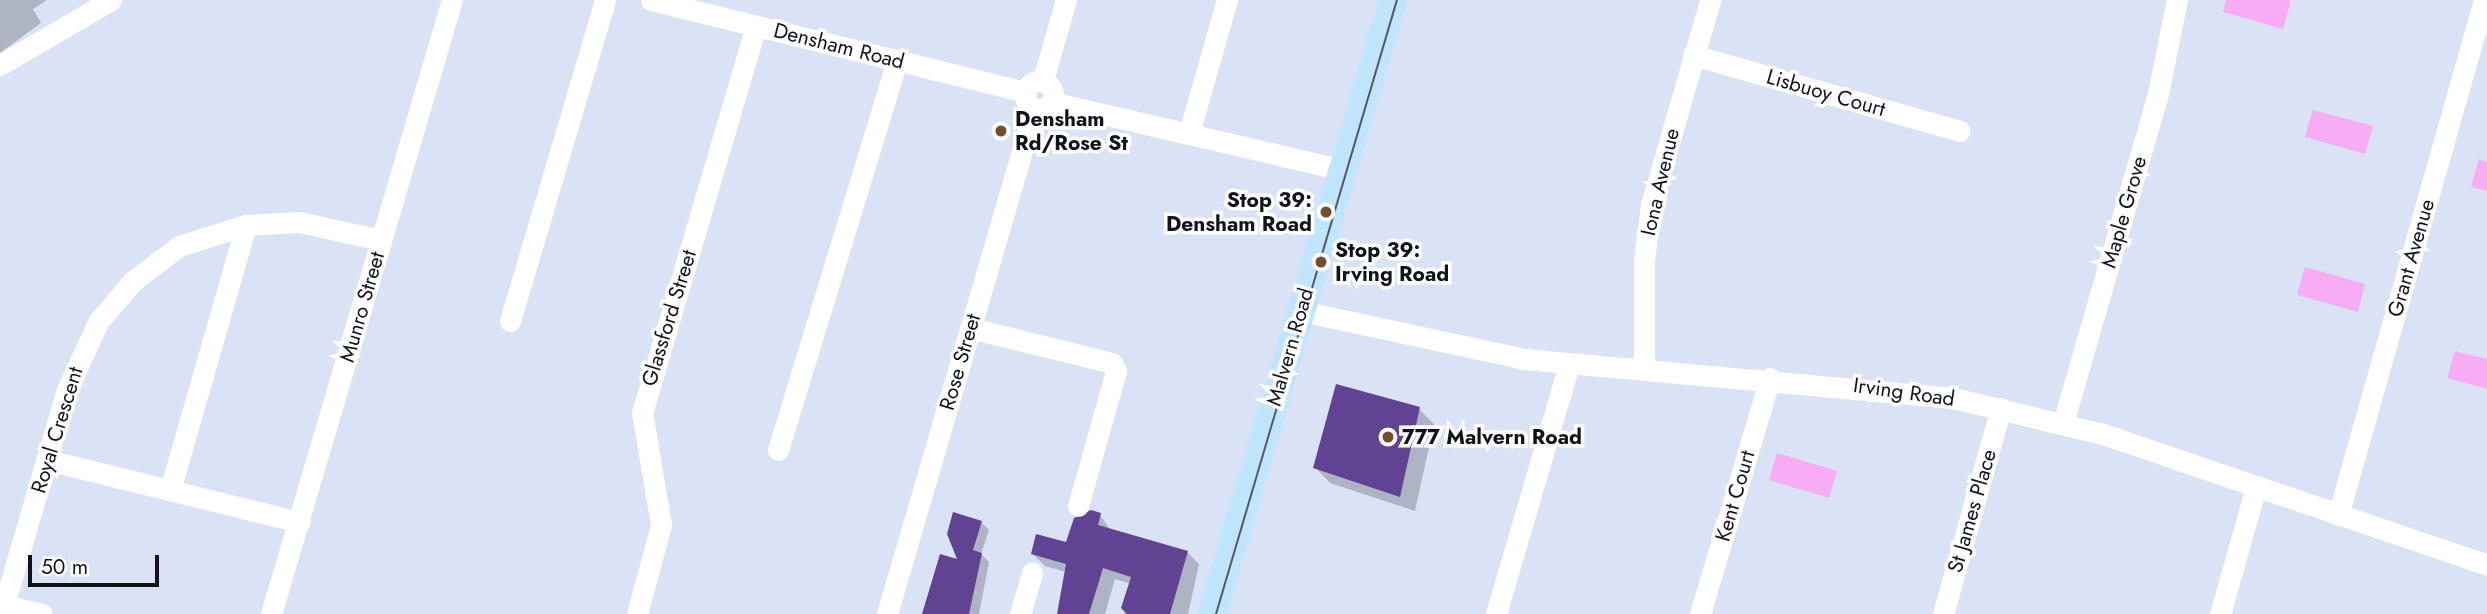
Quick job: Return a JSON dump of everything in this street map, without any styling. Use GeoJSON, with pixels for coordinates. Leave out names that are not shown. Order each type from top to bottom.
{"type":"FeatureCollection","features":[{"type":"Feature","properties":{"kind":"main road","name":"Malvern Road"},"geometry":{"type":"LineString","coordinates":[[1212,614],[1393,0]]}},
{"type":"Feature","properties":{"kind":"street"},"geometry":{"type":"LineString","coordinates":[[0,65],[111,0]]}},
{"type":"Feature","properties":{"kind":"street","name":"Munro Street"},"geometry":{"type":"LineString","coordinates":[[271,614],[452,0]]}},
{"type":"Feature","properties":{"kind":"street"},"geometry":{"type":"LineString","coordinates":[[510,321],[605,0]]}},
{"type":"Feature","properties":{"kind":"street","name":"Densham Road"},"geometry":{"type":"LineString","coordinates":[[651,0],[1343,170]]}},
{"type":"Feature","properties":{"kind":"street","name":"Rose Street"},"geometry":{"type":"LineString","coordinates":[[887,614],[1066,0]]}},
{"type":"Feature","properties":{"kind":"street"},"geometry":{"type":"LineString","coordinates":[[1189,132],[1227,0]]}},
{"type":"Feature","properties":{"kind":"street","name":"Iona Avenue"},"geometry":{"type":"LineString","coordinates":[[1644,370],[1644,261],[1651,205],[1710,0]]}},
{"type":"Feature","properties":{"kind":"street","name":"Maple Grove"},"geometry":{"type":"LineString","coordinates":[[2063,423],[2158,93],[2177,0]]}},
{"type":"Feature","properties":{"kind":"street","name":"Grant Avenue"},"geometry":{"type":"LineString","coordinates":[[2337,515],[2484,0]]}},
{"type":"Feature","properties":{"kind":"street","name":"Glassford Street"},"geometry":{"type":"LineString","coordinates":[[637,614],[661,525],[642,413],[756,26]]}},
{"type":"Feature","properties":{"kind":"street","name":"Lisbuoy Court"},"geometry":{"type":"LineString","coordinates":[[1693,55],[1959,131]]}},
{"type":"Feature","properties":{"kind":"street"},"geometry":{"type":"LineString","coordinates":[[778,450],[897,60]]}},
{"type":"Feature","properties":{"kind":"street","name":"Royal Crescent"},"geometry":{"type":"LineString","coordinates":[[2,604],[81,355],[113,302],[179,246],[246,225],[299,222],[381,240]]}},
{"type":"Feature","properties":{"kind":"street"},"geometry":{"type":"LineString","coordinates":[[170,490],[246,225]]}},
{"type":"Feature","properties":{"kind":"street","name":"Irving Road"},"geometry":{"type":"LineString","coordinates":[[1301,311],[1480,351],[1569,364],[1770,378],[2001,408],[2063,423],[2487,565]]}},
{"type":"Feature","properties":{"kind":"street"},"geometry":{"type":"LineString","coordinates":[[970,328],[1112,363],[1116,371],[1078,506]]}},
{"type":"Feature","properties":{"kind":"street"},"geometry":{"type":"LineString","coordinates":[[1496,614],[1569,364]]}},
{"type":"Feature","properties":{"kind":"street","name":"Kent Court"},"geometry":{"type":"LineString","coordinates":[[1700,614],[1770,378]]}},
{"type":"Feature","properties":{"kind":"street","name":"St James Place"},"geometry":{"type":"LineString","coordinates":[[1943,614],[2001,408]]}},
{"type":"Feature","properties":{"kind":"street"},"geometry":{"type":"LineString","coordinates":[[47,460],[299,522]]}},
{"type":"Feature","properties":{"kind":"street"},"geometry":{"type":"LineString","coordinates":[[2220,614],[2256,487]]}},
{"type":"Feature","properties":{"kind":"street"},"geometry":{"type":"LineString","coordinates":[[1020,614],[1032,573]]}},
{"type":"Feature","properties":{"kind":"street"},"geometry":{"type":"LineString","coordinates":[[2,604],[42,614]]}},
{"type":"Feature","properties":{"kind":"shaded area"},"geometry":{"type":"Polygon","coordinates":[[[2226,0],[2291,1],[2283,29],[2223,12],[2226,0]]]}},
{"type":"Feature","properties":{"kind":"shaded area"},"geometry":{"type":"Polygon","coordinates":[[[2313,110],[2373,126],[2365,154],[2305,137],[2313,110]]]}},
{"type":"Feature","properties":{"kind":"shaded area"},"geometry":{"type":"Polygon","coordinates":[[[2479,159],[2487,162],[2487,191],[2471,187],[2479,159]]]}},
{"type":"Feature","properties":{"kind":"shaded area"},"geometry":{"type":"Polygon","coordinates":[[[2305,267],[2365,284],[2358,312],[2297,295],[2305,267]]]}},
{"type":"Feature","properties":{"kind":"shaded area"},"geometry":{"type":"Polygon","coordinates":[[[2455,351],[2487,359],[2487,389],[2447,378],[2455,351]]]}},
{"type":"Feature","properties":{"kind":"shaded area"},"geometry":{"type":"Polygon","coordinates":[[[1777,453],[1837,471],[1829,498],[1769,480],[1777,453]]]}},
{"type":"Feature","properties":{"kind":"building","name":"777 Malvern Road"},"geometry":{"type":"Polygon","coordinates":[[[1336,384],[1420,407],[1400,497],[1313,468],[1336,384]]]}},
{"type":"Feature","properties":{"kind":"building"},"geometry":{"type":"Polygon","coordinates":[[[1091,510],[1101,513],[1098,525],[1188,551],[1170,614],[1127,614],[1121,608],[1131,577],[1103,568],[1089,614],[1057,614],[1066,564],[1031,554],[1036,534],[1066,542],[1074,518],[1091,510]]]}},
{"type":"Feature","properties":{"kind":"building"},"geometry":{"type":"Polygon","coordinates":[[[953,512],[982,521],[973,550],[982,553],[969,614],[922,614],[940,554],[957,559],[947,534],[953,512]]]}},
{"type":"Feature","properties":{"kind":"tram line"},"geometry":{"type":"LineString","coordinates":[[1216,614],[1397,0]]}},
{"type":"Feature","properties":{"kind":"place","name":"Densham Rd/Rose St"},"geometry":{"type":"Point","coordinates":[1001,131]}},
{"type":"Feature","properties":{"kind":"place","name":"Stop 39: Densham Road"},"geometry":{"type":"Point","coordinates":[1326,212]}},
{"type":"Feature","properties":{"kind":"place","name":"Stop 39: Irving Road"},"geometry":{"type":"Point","coordinates":[1321,262]}},
{"type":"Feature","properties":{"kind":"place","name":"777 Malvern Road"},"geometry":{"type":"Point","coordinates":[1388,437]}}]}
